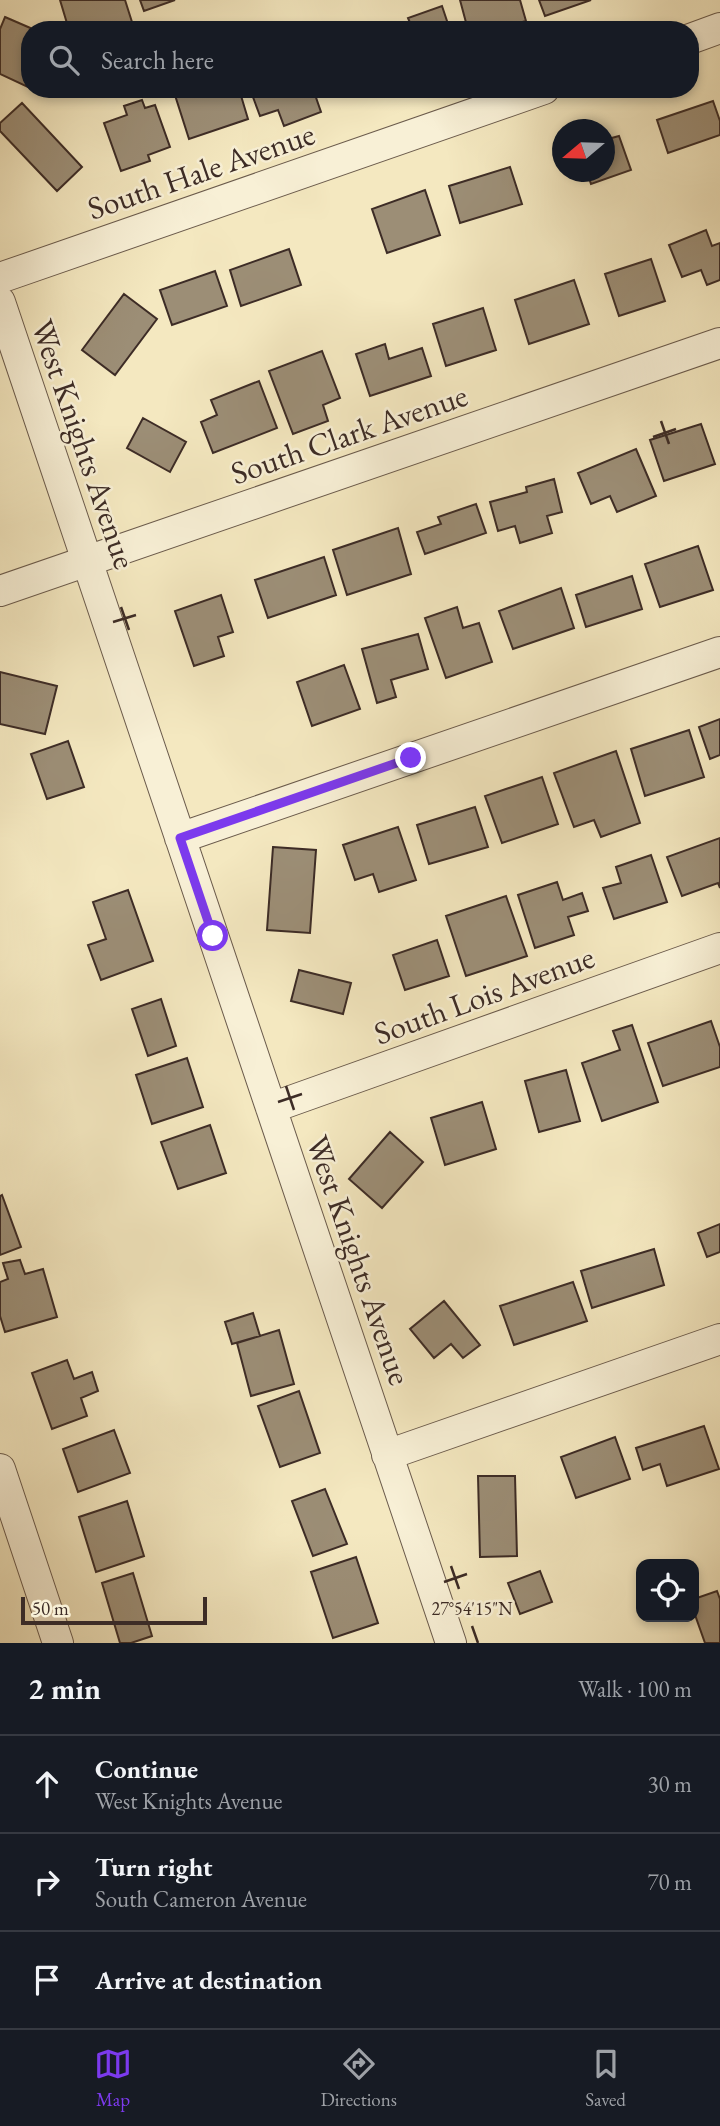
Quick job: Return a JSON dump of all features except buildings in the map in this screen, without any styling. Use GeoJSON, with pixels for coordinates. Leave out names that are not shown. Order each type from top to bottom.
{"type":"FeatureCollection","features":[{"type":"Feature","properties":{"kind":"street"},"geometry":{"type":"LineString","coordinates":[[699,35],[720,28]]}},
{"type":"Feature","properties":{"kind":"street","name":"South Hale Avenue"},"geometry":{"type":"LineString","coordinates":[[0,278],[518,98]]}},
{"type":"Feature","properties":{"kind":"street","name":"West Knights Avenue"},"geometry":{"type":"LineString","coordinates":[[0,302],[451,1643]]}},
{"type":"Feature","properties":{"kind":"street","name":"South Clark Avenue"},"geometry":{"type":"LineString","coordinates":[[0,591],[720,342]]}},
{"type":"Feature","properties":{"kind":"street"},"geometry":{"type":"LineString","coordinates":[[180,838],[720,652]]}},
{"type":"Feature","properties":{"kind":"street","name":"South Lois Avenue"},"geometry":{"type":"LineString","coordinates":[[271,1108],[720,948]]}},
{"type":"Feature","properties":{"kind":"street"},"geometry":{"type":"LineString","coordinates":[[387,1455],[720,1339]]}},
{"type":"Feature","properties":{"kind":"street"},"geometry":{"type":"LineString","coordinates":[[0,1469],[58,1643]]}},
{"type":"Feature","properties":{"kind":"route"},"geometry":{"type":"LineString","coordinates":[[213,936],[180,838],[411,758]]}}]}
